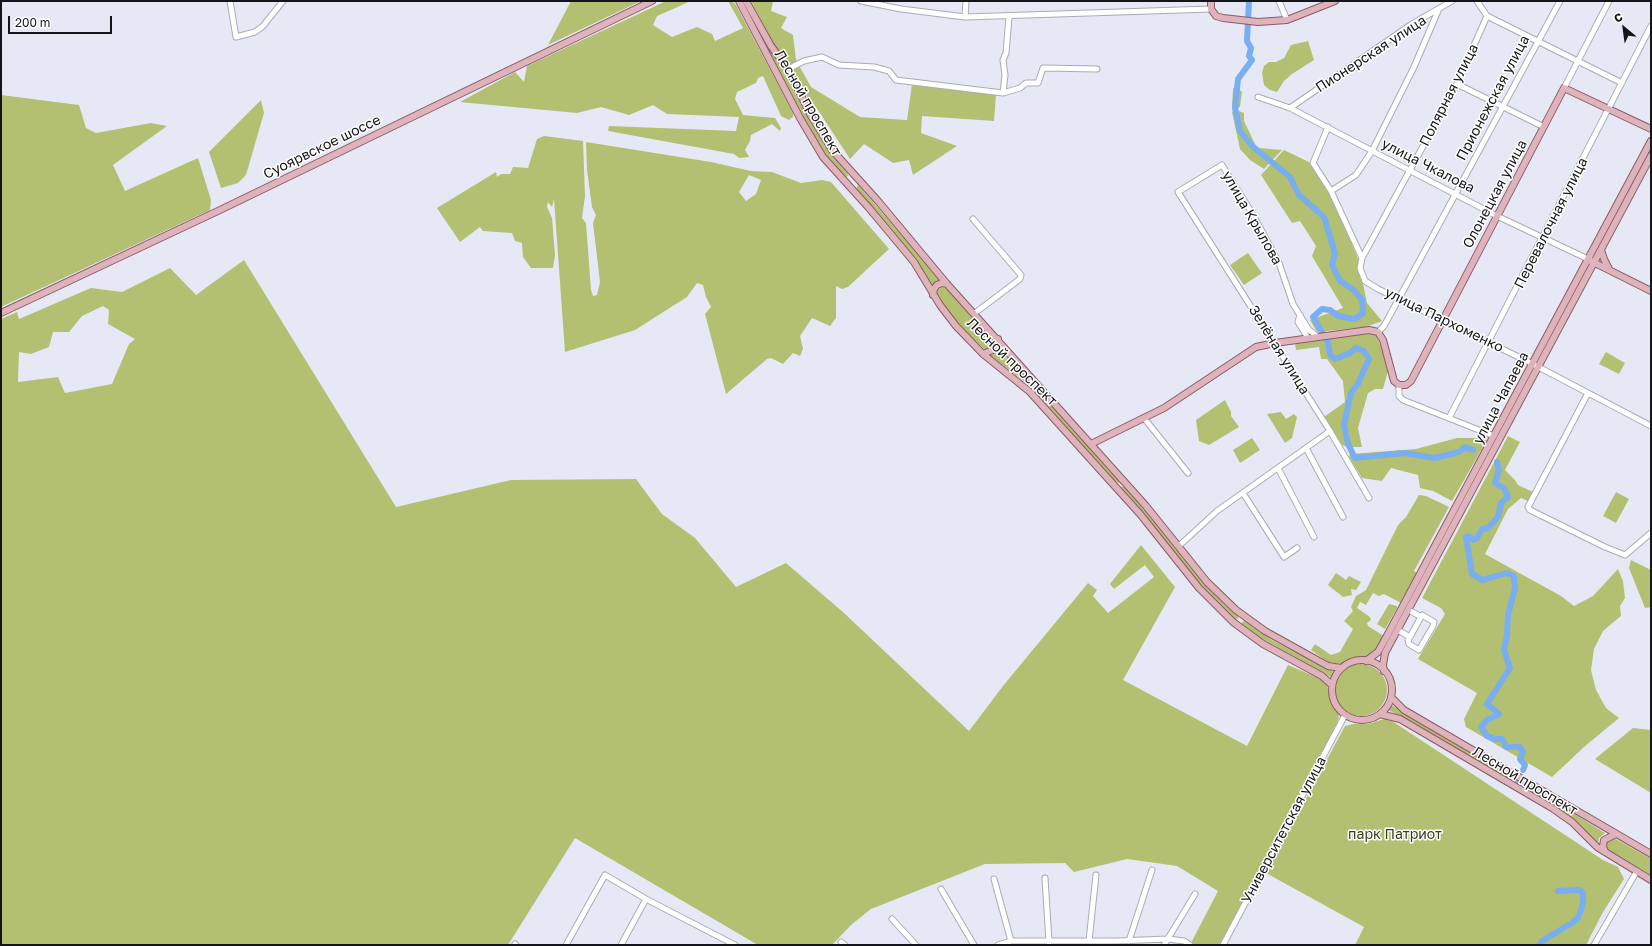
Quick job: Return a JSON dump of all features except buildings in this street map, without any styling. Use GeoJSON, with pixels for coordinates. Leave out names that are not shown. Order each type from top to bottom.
{"type":"FeatureCollection","features":[{"type":"Feature","properties":{"kind":"main road","name":"Суоярвское шоссе"},"geometry":{"type":"LineString","coordinates":[[1,313],[233,204],[652,1]]}},
{"type":"Feature","properties":{"kind":"main road","name":"Лесной проспект"},"geometry":{"type":"LineString","coordinates":[[737,1],[810,136],[823,157],[914,262],[934,295],[956,326],[983,354],[1030,392],[1152,528],[1199,588],[1233,622],[1263,644],[1322,676],[1332,685]]}},
{"type":"Feature","properties":{"kind":"main road","name":"Лесной проспект"},"geometry":{"type":"LineString","coordinates":[[746,1],[771,46],[788,69],[820,131],[832,150],[947,284],[1123,480],[1179,546],[1207,582],[1246,618],[1299,651],[1328,666],[1341,668]]}},
{"type":"Feature","properties":{"kind":"main road"},"geometry":{"type":"LineString","coordinates":[[1211,1],[1211,10],[1216,16],[1245,22],[1287,20],[1335,1]]}},
{"type":"Feature","properties":{"kind":"main road"},"geometry":{"type":"LineString","coordinates":[[1564,88],[1651,129]]}},
{"type":"Feature","properties":{"kind":"main road","name":"Олонецкая улица"},"geometry":{"type":"LineString","coordinates":[[1400,385],[1406,386],[1411,381],[1564,88]]}},
{"type":"Feature","properties":{"kind":"main road","name":"улица Чапаева"},"geometry":{"type":"LineString","coordinates":[[1384,671],[1383,665],[1385,653],[1409,610],[1588,259],[1651,141]]}},
{"type":"Feature","properties":{"kind":"main road","name":"улица Чапаева"},"geometry":{"type":"LineString","coordinates":[[1366,661],[1378,652],[1494,436],[1601,250],[1651,156]]}},
{"type":"Feature","properties":{"kind":"main road"},"geometry":{"type":"LineString","coordinates":[[844,181],[848,180],[852,174]]}},
{"type":"Feature","properties":{"kind":"main road"},"geometry":{"type":"LineString","coordinates":[[852,190],[854,186],[861,183]]}},
{"type":"Feature","properties":{"kind":"main road"},"geometry":{"type":"LineString","coordinates":[[1601,250],[1609,269]]}},
{"type":"Feature","properties":{"kind":"main road","name":"улица Чкалова"},"geometry":{"type":"LineString","coordinates":[[1588,259],[1651,291]]}},
{"type":"Feature","properties":{"kind":"main road"},"geometry":{"type":"LineString","coordinates":[[934,295],[934,289],[937,285],[942,283],[947,284]]}},
{"type":"Feature","properties":{"kind":"main road"},"geometry":{"type":"LineString","coordinates":[[1091,444],[1144,418],[1189,392],[1256,347],[1275,343],[1369,330],[1378,332],[1384,340],[1394,381],[1400,385]]}},
{"type":"Feature","properties":{"kind":"main road"},"geometry":{"type":"LineString","coordinates":[[983,354],[995,349],[998,344],[998,339]]}},
{"type":"Feature","properties":{"kind":"main road"},"geometry":{"type":"LineString","coordinates":[[1030,392],[1033,386],[1038,384]]}},
{"type":"Feature","properties":{"kind":"main road"},"geometry":{"type":"LineString","coordinates":[[1116,487],[1120,486],[1123,480]]}},
{"type":"Feature","properties":{"kind":"main road"},"geometry":{"type":"LineString","coordinates":[[1233,622],[1239,620],[1240,614]]}},
{"type":"Feature","properties":{"kind":"main road"},"geometry":{"type":"LineString","coordinates":[[1240,628],[1240,621],[1246,618]]}},
{"type":"Feature","properties":{"kind":"main road"},"geometry":{"type":"LineString","coordinates":[[1357,661],[1366,661],[1379,666],[1384,671],[1390,683],[1391,697],[1385,709],[1380,714],[1373,718],[1359,720],[1345,715],[1334,702],[1332,685],[1335,676],[1341,668],[1357,661]]}},
{"type":"Feature","properties":{"kind":"main road","name":"Лесной проспект"},"geometry":{"type":"LineString","coordinates":[[1391,697],[1404,710],[1616,834],[1650,851]]}},
{"type":"Feature","properties":{"kind":"main road","name":"Лесной проспект"},"geometry":{"type":"LineString","coordinates":[[1380,714],[1400,719],[1566,818],[1605,852],[1651,880]]}},
{"type":"Feature","properties":{"kind":"main road"},"geometry":{"type":"LineString","coordinates":[[1605,852],[1603,846],[1604,840],[1616,834]]}},
{"type":"Feature","properties":{"kind":"street"},"geometry":{"type":"LineString","coordinates":[[230,1],[236,37],[255,32],[263,26],[283,1]]}},
{"type":"Feature","properties":{"kind":"street"},"geometry":{"type":"LineString","coordinates":[[861,1],[901,9],[965,17],[1211,10]]}},
{"type":"Feature","properties":{"kind":"street"},"geometry":{"type":"LineString","coordinates":[[965,17],[966,1]]}},
{"type":"Feature","properties":{"kind":"street"},"geometry":{"type":"LineString","coordinates":[[1280,1],[1287,20]]}},
{"type":"Feature","properties":{"kind":"street","name":"Пионерская улица"},"geometry":{"type":"LineString","coordinates":[[1290,108],[1412,24],[1438,11],[1452,1]]}},
{"type":"Feature","properties":{"kind":"street"},"geometry":{"type":"LineString","coordinates":[[1477,1],[1487,16],[1622,83]]}},
{"type":"Feature","properties":{"kind":"street","name":"Прионежская улица"},"geometry":{"type":"LineString","coordinates":[[1378,332],[1399,299],[1560,1]]}},
{"type":"Feature","properties":{"kind":"street","name":"Олонецкая улица"},"geometry":{"type":"LineString","coordinates":[[1564,88],[1609,1]]}},
{"type":"Feature","properties":{"kind":"street"},"geometry":{"type":"LineString","coordinates":[[1331,190],[1356,175],[1372,151],[1414,67],[1438,11]]}},
{"type":"Feature","properties":{"kind":"street"},"geometry":{"type":"LineString","coordinates":[[1003,93],[1005,75],[1003,60],[1006,53],[1009,16]]}},
{"type":"Feature","properties":{"kind":"street","name":"Полярная улица"},"geometry":{"type":"LineString","coordinates":[[1362,258],[1411,171],[1457,84],[1487,16]]}},
{"type":"Feature","properties":{"kind":"street","name":"Перевалочная улица"},"geometry":{"type":"LineString","coordinates":[[1449,418],[1544,238],[1651,26]]}},
{"type":"Feature","properties":{"kind":"street"},"geometry":{"type":"LineString","coordinates":[[788,69],[804,62],[822,57],[839,65],[874,66],[889,71],[896,80],[1003,93],[1020,88],[1026,83],[1038,83],[1043,68],[1097,68]]}},
{"type":"Feature","properties":{"kind":"street"},"geometry":{"type":"LineString","coordinates":[[1457,84],[1544,126]]}},
{"type":"Feature","properties":{"kind":"street","name":"улица Чкалова"},"geometry":{"type":"LineString","coordinates":[[1258,97],[1290,108],[1498,216],[1588,259]]}},
{"type":"Feature","properties":{"kind":"street"},"geometry":{"type":"LineString","coordinates":[[1328,127],[1313,163],[1331,190],[1362,258]]}},
{"type":"Feature","properties":{"kind":"street","name":"улица Крылова"},"geometry":{"type":"LineString","coordinates":[[1185,204],[1178,192],[1222,165],[1252,213],[1279,262],[1293,304],[1309,330],[1319,336]]}},
{"type":"Feature","properties":{"kind":"street","name":"Зелёная улица"},"geometry":{"type":"LineString","coordinates":[[1185,204],[1275,343],[1330,431],[1369,498]]}},
{"type":"Feature","properties":{"kind":"street"},"geometry":{"type":"LineString","coordinates":[[974,219],[1021,275],[1020,279],[974,313]]}},
{"type":"Feature","properties":{"kind":"street","name":"улица Пархоменко"},"geometry":{"type":"LineString","coordinates":[[1362,258],[1360,268],[1365,281],[1535,365],[1651,426]]}},
{"type":"Feature","properties":{"kind":"street"},"geometry":{"type":"LineString","coordinates":[[1300,316],[1298,322],[1308,338]]}},
{"type":"Feature","properties":{"kind":"street"},"geometry":{"type":"LineString","coordinates":[[1308,338],[1309,330]]}},
{"type":"Feature","properties":{"kind":"street"},"geometry":{"type":"LineString","coordinates":[[1400,385],[1399,396],[1403,400],[1494,436]]}},
{"type":"Feature","properties":{"kind":"street"},"geometry":{"type":"LineString","coordinates":[[1588,393],[1528,504],[1530,510],[1605,548],[1625,555],[1651,533]]}},
{"type":"Feature","properties":{"kind":"street"},"geometry":{"type":"LineString","coordinates":[[1144,418],[1188,473]]}},
{"type":"Feature","properties":{"kind":"street"},"geometry":{"type":"LineString","coordinates":[[1179,546],[1217,511],[1330,431]]}},
{"type":"Feature","properties":{"kind":"street"},"geometry":{"type":"LineString","coordinates":[[1306,448],[1343,517]]}},
{"type":"Feature","properties":{"kind":"street"},"geometry":{"type":"LineString","coordinates":[[1278,468],[1314,537]]}},
{"type":"Feature","properties":{"kind":"street"},"geometry":{"type":"LineString","coordinates":[[1243,493],[1284,557],[1297,548]]}},
{"type":"Feature","properties":{"kind":"street"},"geometry":{"type":"LineString","coordinates":[[1409,610],[1434,622],[1419,650],[1409,644],[1408,640],[1421,617]]}},
{"type":"Feature","properties":{"kind":"street"},"geometry":{"type":"LineString","coordinates":[[1398,630],[1410,637]]}},
{"type":"Feature","properties":{"kind":"street","name":"Университетская улица"},"geometry":{"type":"LineString","coordinates":[[1223,945],[1345,715]]}},
{"type":"Feature","properties":{"kind":"street"},"geometry":{"type":"LineString","coordinates":[[1129,941],[1152,870]]}},
{"type":"Feature","properties":{"kind":"street"},"geometry":{"type":"LineString","coordinates":[[1594,945],[1637,871]]}},
{"type":"Feature","properties":{"kind":"street"},"geometry":{"type":"LineString","coordinates":[[566,945],[606,875],[646,899],[735,945]]}},
{"type":"Feature","properties":{"kind":"street"},"geometry":{"type":"LineString","coordinates":[[1089,941],[1096,875]]}},
{"type":"Feature","properties":{"kind":"street"},"geometry":{"type":"LineString","coordinates":[[1046,878],[1049,942]]}},
{"type":"Feature","properties":{"kind":"street"},"geometry":{"type":"LineString","coordinates":[[994,879],[1011,941]]}},
{"type":"Feature","properties":{"kind":"street"},"geometry":{"type":"LineString","coordinates":[[941,889],[974,945]]}},
{"type":"Feature","properties":{"kind":"street"},"geometry":{"type":"LineString","coordinates":[[1164,945],[1194,894]]}},
{"type":"Feature","properties":{"kind":"street"},"geometry":{"type":"LineString","coordinates":[[621,945],[646,899]]}},
{"type":"Feature","properties":{"kind":"street"},"geometry":{"type":"LineString","coordinates":[[892,919],[916,945]]}},
{"type":"Feature","properties":{"kind":"street"},"geometry":{"type":"LineString","coordinates":[[998,945],[1011,941],[1025,943],[1069,943],[1089,941],[1116,943],[1168,939],[1184,941],[1190,945]]}},
{"type":"Feature","properties":{"kind":"green space"},"geometry":{"type":"Polygon","coordinates":[[[571,1],[641,1],[548,45],[571,1]]]}},
{"type":"Feature","properties":{"kind":"green space"},"geometry":{"type":"Polygon","coordinates":[[[666,1],[691,1],[657,16],[653,25],[672,37],[697,27],[712,34],[715,41],[743,28],[728,1],[732,1],[736,5],[793,113],[793,117],[789,120],[781,116],[763,76],[758,78],[756,83],[737,92],[735,99],[743,115],[775,118],[781,128],[780,131],[772,124],[751,135],[750,141],[745,150],[749,157],[739,158],[734,154],[608,131],[609,126],[736,131],[739,117],[667,114],[653,105],[629,115],[601,107],[577,113],[460,102],[515,72],[524,82],[527,66],[666,1]]]}},
{"type":"Feature","properties":{"kind":"green space"},"geometry":{"type":"Polygon","coordinates":[[[742,1],[782,68],[809,120],[826,148],[848,174],[847,177],[843,177],[830,161],[805,121],[742,1]]]}},
{"type":"Feature","properties":{"kind":"green space"},"geometry":{"type":"Polygon","coordinates":[[[751,1],[773,1],[771,11],[787,17],[781,28],[793,35],[796,60],[811,87],[860,117],[907,120],[912,84],[996,95],[994,121],[922,116],[921,133],[957,146],[913,175],[909,160],[893,163],[864,144],[850,159],[818,110],[808,99],[794,72],[774,45],[751,1]]]}},
{"type":"Feature","properties":{"kind":"green space"},"geometry":{"type":"Polygon","coordinates":[[[1308,41],[1314,60],[1292,74],[1284,81],[1277,92],[1270,90],[1264,85],[1262,73],[1264,66],[1269,62],[1276,62],[1284,58],[1291,45],[1308,41]]]}},
{"type":"Feature","properties":{"kind":"green space"},"geometry":{"type":"Polygon","coordinates":[[[1233,88],[1239,89],[1242,92],[1240,107],[1238,108],[1232,106],[1233,88]]]}},
{"type":"Feature","properties":{"kind":"green space"},"geometry":{"type":"Polygon","coordinates":[[[1,95],[79,105],[86,128],[96,133],[151,123],[167,126],[113,165],[125,191],[198,158],[211,200],[210,210],[1,307],[1,95]]]}},
{"type":"Feature","properties":{"kind":"green space"},"geometry":{"type":"Polygon","coordinates":[[[261,100],[264,113],[246,175],[238,183],[221,188],[209,152],[261,100]]]}},
{"type":"Feature","properties":{"kind":"green space"},"geometry":{"type":"Polygon","coordinates":[[[1239,111],[1244,113],[1244,121],[1255,144],[1259,148],[1282,150],[1264,169],[1250,160],[1240,149],[1232,112],[1239,111]]]}},
{"type":"Feature","properties":{"kind":"green space"},"geometry":{"type":"Polygon","coordinates":[[[544,136],[583,141],[585,196],[582,218],[586,223],[591,290],[593,296],[597,295],[600,282],[593,223],[596,215],[592,207],[587,170],[586,142],[711,162],[751,171],[772,172],[801,183],[822,180],[831,182],[889,249],[848,287],[842,289],[836,286],[836,318],[830,326],[812,318],[800,336],[803,349],[800,356],[793,353],[783,364],[771,358],[767,359],[726,394],[705,314],[711,307],[706,297],[703,285],[697,283],[687,297],[635,330],[565,352],[554,199],[552,207],[548,202],[547,207],[552,218],[555,255],[553,268],[531,268],[523,257],[522,243],[515,241],[512,233],[483,231],[480,227],[460,242],[437,208],[496,172],[497,177],[501,174],[510,174],[513,167],[528,168],[537,139],[544,136]],[[749,175],[739,192],[746,201],[756,194],[761,180],[749,175]]]}},
{"type":"Feature","properties":{"kind":"green space"},"geometry":{"type":"Polygon","coordinates":[[[1284,150],[1313,164],[1334,199],[1358,259],[1367,303],[1382,321],[1366,327],[1317,332],[1310,320],[1343,308],[1312,256],[1316,246],[1300,221],[1292,223],[1261,175],[1284,150]]]}},
{"type":"Feature","properties":{"kind":"green space"},"geometry":{"type":"Polygon","coordinates":[[[858,185],[941,280],[932,287],[914,257],[856,189],[858,185]]]}},
{"type":"Feature","properties":{"kind":"green space"},"geometry":{"type":"Polygon","coordinates":[[[1248,253],[1262,273],[1244,285],[1230,265],[1248,253]]]}},
{"type":"Feature","properties":{"kind":"green space"},"geometry":{"type":"Polygon","coordinates":[[[244,260],[396,507],[511,480],[636,479],[662,514],[695,538],[736,587],[786,563],[844,613],[969,731],[1003,686],[1088,583],[1097,590],[1093,596],[1108,613],[1154,577],[1145,565],[1114,589],[1110,584],[1141,545],[1175,587],[1123,680],[1247,746],[1288,665],[1321,679],[1327,685],[1333,706],[1338,711],[1339,717],[1336,726],[1220,945],[1190,945],[1218,891],[1177,866],[1127,859],[1074,872],[1065,863],[985,864],[871,909],[851,925],[832,945],[758,945],[575,838],[508,945],[1,945],[1,319],[17,312],[19,319],[91,288],[122,292],[170,268],[196,295],[244,260]],[[103,306],[82,316],[69,332],[53,332],[49,347],[31,354],[19,352],[18,382],[58,377],[65,393],[112,384],[129,344],[135,339],[108,324],[109,310],[103,306]]]}},
{"type":"Feature","properties":{"kind":"green space"},"geometry":{"type":"Polygon","coordinates":[[[943,287],[947,289],[993,337],[994,345],[992,348],[988,350],[983,348],[957,322],[936,294],[939,289],[943,287]]]}},
{"type":"Feature","properties":{"kind":"green space"},"geometry":{"type":"Polygon","coordinates":[[[1369,334],[1376,335],[1383,352],[1388,371],[1383,389],[1375,389],[1368,393],[1358,428],[1362,447],[1350,447],[1341,445],[1324,417],[1345,402],[1343,381],[1327,359],[1321,359],[1319,347],[1296,350],[1295,343],[1369,334]]]}},
{"type":"Feature","properties":{"kind":"green space"},"geometry":{"type":"Polygon","coordinates":[[[1000,347],[1031,383],[1029,385],[990,355],[995,354],[1000,347]]]}},
{"type":"Feature","properties":{"kind":"green space"},"geometry":{"type":"Polygon","coordinates":[[[1606,352],[1625,363],[1619,374],[1599,364],[1606,352]]]}},
{"type":"Feature","properties":{"kind":"green space"},"geometry":{"type":"Polygon","coordinates":[[[1039,389],[1070,427],[1097,454],[1119,480],[1119,483],[1115,482],[1036,393],[1036,390],[1039,389]]]}},
{"type":"Feature","properties":{"kind":"green space"},"geometry":{"type":"Polygon","coordinates":[[[1225,400],[1231,412],[1231,416],[1239,427],[1209,445],[1199,441],[1196,420],[1225,400]]]}},
{"type":"Feature","properties":{"kind":"green space"},"geometry":{"type":"Polygon","coordinates":[[[1281,412],[1286,419],[1294,414],[1297,417],[1292,438],[1285,443],[1267,414],[1281,412]]]}},
{"type":"Feature","properties":{"kind":"green space"},"geometry":{"type":"Polygon","coordinates":[[[1508,436],[1520,442],[1505,470],[1518,485],[1533,492],[1528,501],[1521,498],[1508,509],[1485,554],[1561,596],[1574,606],[1593,596],[1618,569],[1623,581],[1625,598],[1620,606],[1621,616],[1603,631],[1594,649],[1591,670],[1596,690],[1606,708],[1619,718],[1584,747],[1552,777],[1466,727],[1464,719],[1477,693],[1418,659],[1445,614],[1441,608],[1422,598],[1508,436]]]}},
{"type":"Feature","properties":{"kind":"green space"},"geometry":{"type":"Polygon","coordinates":[[[1252,438],[1260,450],[1240,463],[1233,450],[1252,438]]]}},
{"type":"Feature","properties":{"kind":"green space"},"geometry":{"type":"Polygon","coordinates":[[[1457,438],[1479,438],[1487,440],[1452,501],[1433,491],[1420,488],[1418,475],[1391,468],[1382,481],[1362,478],[1349,457],[1350,454],[1416,449],[1457,438]]]}},
{"type":"Feature","properties":{"kind":"green space"},"geometry":{"type":"Polygon","coordinates":[[[1124,486],[1166,535],[1192,569],[1226,606],[1238,615],[1238,619],[1234,619],[1198,582],[1150,521],[1120,488],[1124,486]]]}},
{"type":"Feature","properties":{"kind":"green space"},"geometry":{"type":"Polygon","coordinates":[[[1616,492],[1629,499],[1616,523],[1603,516],[1616,492]]]}},
{"type":"Feature","properties":{"kind":"green space"},"geometry":{"type":"Polygon","coordinates":[[[1419,495],[1426,496],[1449,507],[1414,571],[1417,573],[1401,603],[1384,594],[1379,596],[1373,593],[1366,605],[1360,602],[1357,608],[1370,617],[1371,620],[1367,623],[1368,626],[1384,636],[1377,648],[1368,657],[1351,659],[1340,664],[1328,662],[1311,650],[1315,644],[1331,655],[1340,652],[1353,629],[1344,621],[1353,611],[1351,607],[1356,596],[1366,590],[1398,525],[1406,517],[1419,495]]]}},
{"type":"Feature","properties":{"kind":"green space"},"geometry":{"type":"Polygon","coordinates":[[[1631,560],[1651,570],[1651,607],[1645,608],[1629,568],[1631,560]]]}},
{"type":"Feature","properties":{"kind":"green space"},"geometry":{"type":"Polygon","coordinates":[[[1336,573],[1346,580],[1349,576],[1361,582],[1356,590],[1351,589],[1352,595],[1343,597],[1328,585],[1336,573]]]}},
{"type":"Feature","properties":{"kind":"green space"},"geometry":{"type":"Polygon","coordinates":[[[1389,604],[1397,606],[1397,608],[1385,629],[1377,624],[1389,604]]]}},
{"type":"Feature","properties":{"kind":"green space"},"geometry":{"type":"Polygon","coordinates":[[[1245,621],[1272,640],[1334,672],[1331,677],[1257,636],[1242,625],[1242,622],[1245,621]]]}},
{"type":"Feature","properties":{"kind":"green space"},"geometry":{"type":"Polygon","coordinates":[[[1361,664],[1371,666],[1379,672],[1385,680],[1387,690],[1385,700],[1379,708],[1371,714],[1361,716],[1351,714],[1343,708],[1337,700],[1335,690],[1337,680],[1343,672],[1351,666],[1361,664]]]}},
{"type":"Feature","properties":{"kind":"green space"},"geometry":{"type":"Polygon","coordinates":[[[1390,704],[1511,778],[1508,782],[1387,709],[1390,704]]]}},
{"type":"Feature","properties":{"kind":"green space","name":"парк Патриот"},"geometry":{"type":"Polygon","coordinates":[[[1389,719],[1603,860],[1618,867],[1624,879],[1603,912],[1586,945],[1355,945],[1364,927],[1266,873],[1345,726],[1353,724],[1368,724],[1389,719]]]}},
{"type":"Feature","properties":{"kind":"green space"},"geometry":{"type":"Polygon","coordinates":[[[1633,728],[1651,730],[1651,793],[1595,759],[1633,728]]]}},
{"type":"Feature","properties":{"kind":"green space"},"geometry":{"type":"Polygon","coordinates":[[[1529,786],[1605,833],[1599,838],[1598,844],[1572,820],[1527,790],[1529,786]]]}},
{"type":"Feature","properties":{"kind":"green space"},"geometry":{"type":"Polygon","coordinates":[[[1614,838],[1651,859],[1651,876],[1606,851],[1604,841],[1614,838]]]}},
{"type":"Feature","properties":{"kind":"waterway"},"geometry":{"type":"LineString","coordinates":[[1249,1],[1247,41],[1251,48],[1249,56],[1252,60],[1238,79],[1235,108],[1240,131],[1252,146],[1290,177],[1299,195],[1324,217],[1335,253],[1332,265],[1340,281],[1354,290],[1362,300],[1363,313],[1355,319],[1338,316],[1330,310],[1322,309],[1313,317],[1328,342],[1330,355],[1335,359],[1350,353],[1356,348],[1364,351],[1369,359],[1358,384],[1351,393],[1344,425],[1348,444],[1355,458],[1404,453],[1435,458],[1459,452],[1465,447],[1473,450]]}},
{"type":"Feature","properties":{"kind":"waterway"},"geometry":{"type":"LineString","coordinates":[[12,317],[17,322]]}},
{"type":"Feature","properties":{"kind":"waterway"},"geometry":{"type":"LineString","coordinates":[[1497,462],[1499,470],[1495,483],[1504,488],[1508,497],[1501,503],[1498,517],[1488,528],[1482,529],[1477,538],[1473,540],[1469,536],[1466,537],[1472,574],[1483,580],[1506,573],[1514,576],[1515,588],[1508,615],[1507,635],[1504,650],[1510,668],[1487,704],[1499,714],[1487,720],[1481,727],[1487,736],[1495,739],[1502,739],[1506,747],[1520,747],[1523,752],[1520,759],[1525,765],[1523,770]]}},
{"type":"Feature","properties":{"kind":"waterway"},"geometry":{"type":"LineString","coordinates":[[1539,945],[1542,941],[1572,923],[1578,918],[1581,910],[1583,893],[1580,890],[1558,891]]}}]}
